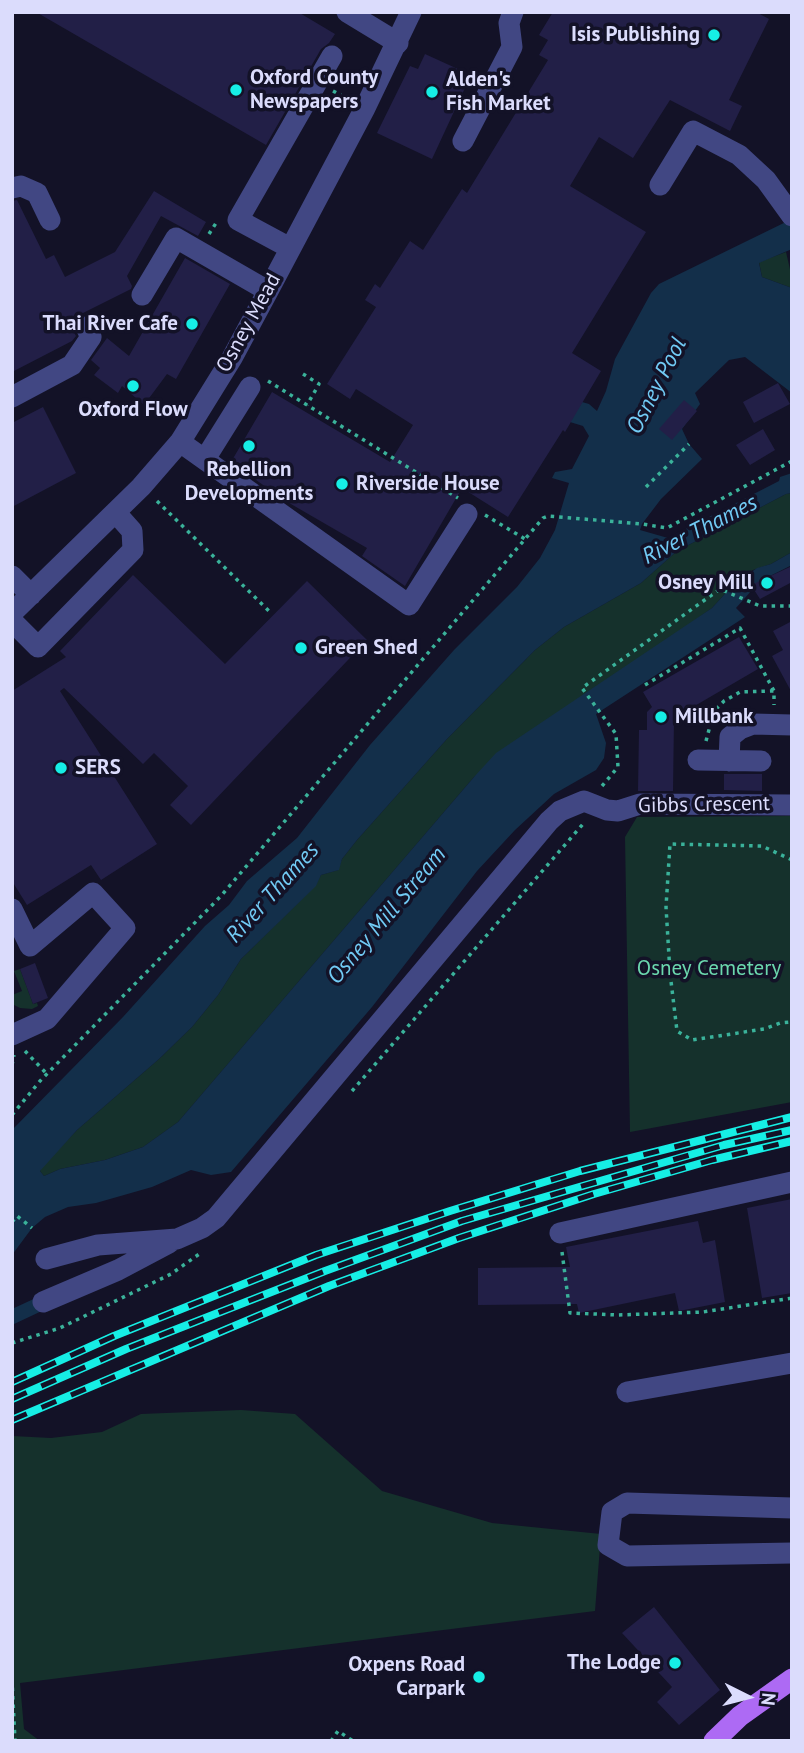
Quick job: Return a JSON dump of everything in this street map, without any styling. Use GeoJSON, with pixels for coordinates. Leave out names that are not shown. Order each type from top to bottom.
{"type":"FeatureCollection","features":[{"type":"Feature","properties":{"kind":"main road"},"geometry":{"type":"LineString","coordinates":[[714,1741],[740,1716],[792,1679]]}},
{"type":"Feature","properties":{"kind":"street"},"geometry":{"type":"LineString","coordinates":[[347,12],[398,43]]}},
{"type":"Feature","properties":{"kind":"street","name":"Osney Mead"},"geometry":{"type":"LineString","coordinates":[[12,613],[116,513],[180,442],[232,358],[268,291],[398,43],[411,12]]}},
{"type":"Feature","properties":{"kind":"street"},"geometry":{"type":"LineString","coordinates":[[463,141],[512,47],[509,23],[513,12]]}},
{"type":"Feature","properties":{"kind":"street"},"geometry":{"type":"LineString","coordinates":[[290,248],[238,220],[332,56]]}},
{"type":"Feature","properties":{"kind":"street"},"geometry":{"type":"LineString","coordinates":[[660,185],[693,131],[739,155],[766,180],[792,216]]}},
{"type":"Feature","properties":{"kind":"street"},"geometry":{"type":"LineString","coordinates":[[12,188],[21,186],[37,193],[50,220]]}},
{"type":"Feature","properties":{"kind":"street"},"geometry":{"type":"LineString","coordinates":[[142,295],[176,238],[268,291]]}},
{"type":"Feature","properties":{"kind":"street"},"geometry":{"type":"LineString","coordinates":[[12,397],[72,365],[91,337],[86,327]]}},
{"type":"Feature","properties":{"kind":"street"},"geometry":{"type":"LineString","coordinates":[[205,459],[256,382]]}},
{"type":"Feature","properties":{"kind":"street"},"geometry":{"type":"LineString","coordinates":[[180,442],[409,605],[471,510]]}},
{"type":"Feature","properties":{"kind":"street"},"geometry":{"type":"LineString","coordinates":[[12,621],[38,647],[133,550],[132,531],[116,513]]}},
{"type":"Feature","properties":{"kind":"street"},"geometry":{"type":"LineString","coordinates":[[12,576],[31,594]]}},
{"type":"Feature","properties":{"kind":"street"},"geometry":{"type":"LineString","coordinates":[[729,761],[730,737],[740,729],[753,724],[792,725]]}},
{"type":"Feature","properties":{"kind":"street"},"geometry":{"type":"LineString","coordinates":[[698,760],[761,761]]}},
{"type":"Feature","properties":{"kind":"street"},"geometry":{"type":"LineString","coordinates":[[43,1302],[118,1270],[202,1228],[222,1211],[549,821],[566,807],[584,801]]}},
{"type":"Feature","properties":{"kind":"street","name":"Gibbs Crescent"},"geometry":{"type":"LineString","coordinates":[[584,801],[607,810],[618,811],[640,804],[792,805]]}},
{"type":"Feature","properties":{"kind":"street"},"geometry":{"type":"LineString","coordinates":[[12,909],[30,946],[93,893],[125,928],[47,1019],[13,1038]]}},
{"type":"Feature","properties":{"kind":"street"},"geometry":{"type":"LineString","coordinates":[[560,1233],[792,1182]]}},
{"type":"Feature","properties":{"kind":"street"},"geometry":{"type":"LineString","coordinates":[[46,1259],[98,1245],[177,1239]]}},
{"type":"Feature","properties":{"kind":"street"},"geometry":{"type":"LineString","coordinates":[[628,1392],[792,1363]]}},
{"type":"Feature","properties":{"kind":"street"},"geometry":{"type":"LineString","coordinates":[[792,1508],[626,1503],[612,1512],[608,1545],[627,1556],[792,1553]]}},
{"type":"Feature","properties":{"kind":"path"},"geometry":{"type":"LineString","coordinates":[[303,374],[319,384],[307,405]]}},
{"type":"Feature","properties":{"kind":"path"},"geometry":{"type":"LineString","coordinates":[[256,382],[307,405],[471,510],[525,539]]}},
{"type":"Feature","properties":{"kind":"path"},"geometry":{"type":"LineString","coordinates":[[646,487],[689,444]]}},
{"type":"Feature","properties":{"kind":"path"},"geometry":{"type":"LineString","coordinates":[[12,1115],[47,1074],[222,897],[544,518],[548,516],[667,528],[792,461]]}},
{"type":"Feature","properties":{"kind":"path"},"geometry":{"type":"LineString","coordinates":[[156,499],[270,612]]}},
{"type":"Feature","properties":{"kind":"path"},"geometry":{"type":"LineString","coordinates":[[584,801],[605,783],[618,767],[616,734],[582,688],[720,589],[760,606],[792,606]]}},
{"type":"Feature","properties":{"kind":"path"},"geometry":{"type":"LineString","coordinates":[[645,685],[740,628],[774,691]]}},
{"type":"Feature","properties":{"kind":"path"},"geometry":{"type":"LineString","coordinates":[[346,1098],[584,824]]}},
{"type":"Feature","properties":{"kind":"path"},"geometry":{"type":"LineString","coordinates":[[792,860],[762,846],[670,844],[666,906],[677,1031],[692,1040],[792,1022]]}},
{"type":"Feature","properties":{"kind":"path"},"geometry":{"type":"LineString","coordinates":[[13,1038],[47,1074]]}},
{"type":"Feature","properties":{"kind":"path"},"geometry":{"type":"LineString","coordinates":[[12,1222],[17,1216],[32,1228]]}},
{"type":"Feature","properties":{"kind":"path"},"geometry":{"type":"LineString","coordinates":[[560,1233],[570,1313],[618,1315],[703,1312],[792,1298]]}},
{"type":"Feature","properties":{"kind":"path"},"geometry":{"type":"LineString","coordinates":[[12,1343],[60,1328],[171,1273],[204,1250]]}},
{"type":"Feature","properties":{"kind":"path"},"geometry":{"type":"LineString","coordinates":[[12,1679],[15,1741]]}},
{"type":"Feature","properties":{"kind":"path"},"geometry":{"type":"LineString","coordinates":[[331,1741],[338,1731],[353,1741]]}},
{"type":"Feature","properties":{"kind":"path"},"geometry":{"type":"LineString","coordinates":[[16,1733],[22,1741]]}},
{"type":"Feature","properties":{"kind":"green space"},"geometry":{"type":"Polygon","coordinates":[[[786,252],[792,288],[762,277],[759,262],[786,252]]]}},
{"type":"Feature","properties":{"kind":"green space"},"geometry":{"type":"Polygon","coordinates":[[[792,493],[792,552],[753,570],[732,586],[712,608],[474,777],[178,1122],[143,1147],[105,1160],[60,1169],[44,1176],[41,1168],[77,1130],[192,1027],[218,995],[241,959],[315,886],[321,875],[338,870],[342,859],[357,840],[446,740],[535,650],[564,627],[641,583],[677,551],[792,493]]]}},
{"type":"Feature","properties":{"kind":"green space","name":"Osney Cemetery"},"geometry":{"type":"Polygon","coordinates":[[[792,816],[792,1102],[630,1132],[625,837],[637,817],[792,816]]]}},
{"type":"Feature","properties":{"kind":"green space"},"geometry":{"type":"Polygon","coordinates":[[[20,969],[33,1004],[37,1003],[38,1006],[32,1009],[12,1004],[12,995],[22,991],[14,971],[20,969]]]}},
{"type":"Feature","properties":{"kind":"green space"},"geometry":{"type":"Polygon","coordinates":[[[241,1410],[295,1414],[382,1491],[492,1523],[601,1534],[595,1611],[20,1683],[24,1729],[40,1741],[12,1741],[12,1436],[51,1438],[102,1432],[141,1414],[241,1410]]]}},
{"type":"Feature","properties":{"kind":"water"},"geometry":{"type":"Polygon","coordinates":[[[792,219],[792,249],[759,263],[762,277],[792,288],[792,393],[745,357],[729,360],[695,393],[700,404],[682,429],[689,444],[702,459],[661,499],[640,530],[668,538],[792,473],[792,493],[677,551],[641,583],[564,627],[535,650],[446,740],[357,840],[342,859],[339,870],[321,875],[316,886],[241,959],[218,995],[192,1027],[77,1130],[40,1171],[44,1176],[60,1169],[105,1160],[143,1147],[178,1122],[496,753],[712,608],[732,586],[757,568],[771,564],[792,552],[792,565],[760,581],[736,608],[745,617],[596,714],[606,743],[604,758],[596,770],[554,794],[515,830],[477,871],[372,1007],[231,1172],[211,1175],[191,1170],[152,1187],[96,1203],[68,1207],[45,1217],[32,1228],[12,1255],[12,1130],[123,1017],[205,926],[229,905],[247,881],[297,838],[370,745],[454,650],[517,587],[540,558],[555,530],[569,483],[552,478],[555,472],[572,469],[589,436],[583,426],[570,422],[582,402],[597,411],[615,359],[651,293],[659,284],[792,219]]]}},
{"type":"Feature","properties":{"kind":"water"},"geometry":{"type":"Polygon","coordinates":[[[40,1296],[46,1309],[12,1325],[12,1309],[40,1296]]]}},
{"type":"Feature","properties":{"kind":"building","name":"Oxford County Newspapers"},"geometry":{"type":"Polygon","coordinates":[[[36,12],[298,12],[335,34],[321,49],[266,145],[36,12]]]}},
{"type":"Feature","properties":{"kind":"building"},"geometry":{"type":"Polygon","coordinates":[[[553,12],[756,12],[769,19],[729,100],[742,106],[730,131],[670,100],[633,158],[599,137],[570,186],[646,232],[572,353],[601,371],[565,432],[563,430],[508,517],[462,488],[405,586],[362,556],[367,548],[284,500],[231,462],[272,392],[390,462],[413,425],[356,389],[350,399],[327,384],[376,307],[365,300],[375,284],[380,288],[410,241],[423,250],[462,189],[467,193],[548,60],[539,55],[548,40],[539,35],[553,12]]]}},
{"type":"Feature","properties":{"kind":"building"},"geometry":{"type":"Polygon","coordinates":[[[425,54],[471,75],[432,159],[377,133],[410,66],[418,69],[425,54]]]}},
{"type":"Feature","properties":{"kind":"building"},"geometry":{"type":"Polygon","coordinates":[[[154,191],[206,222],[198,236],[161,216],[127,276],[131,289],[79,315],[70,326],[76,336],[72,341],[12,372],[12,201],[17,200],[46,259],[54,255],[65,277],[115,252],[154,191]]]}},
{"type":"Feature","properties":{"kind":"building"},"geometry":{"type":"Polygon","coordinates":[[[185,258],[230,284],[176,379],[167,374],[144,405],[122,386],[118,393],[94,375],[100,368],[91,360],[107,338],[129,356],[185,258]]]}},
{"type":"Feature","properties":{"kind":"building"},"geometry":{"type":"Polygon","coordinates":[[[778,383],[790,404],[754,423],[743,402],[778,383]]]}},
{"type":"Feature","properties":{"kind":"building"},"geometry":{"type":"Polygon","coordinates":[[[684,400],[697,411],[672,440],[659,429],[684,400]]]}},
{"type":"Feature","properties":{"kind":"building"},"geometry":{"type":"Polygon","coordinates":[[[43,407],[76,473],[12,507],[12,423],[43,407]]]}},
{"type":"Feature","properties":{"kind":"building"},"geometry":{"type":"Polygon","coordinates":[[[763,429],[775,450],[750,465],[736,445],[763,429]]]}},
{"type":"Feature","properties":{"kind":"building","name":"Osney Mill"},"geometry":{"type":"Polygon","coordinates":[[[792,566],[792,582],[760,599],[751,585],[792,566]]]}},
{"type":"Feature","properties":{"kind":"building"},"geometry":{"type":"Polygon","coordinates":[[[133,575],[225,664],[307,581],[367,640],[191,825],[170,805],[188,786],[154,753],[143,764],[64,688],[60,691],[157,844],[101,880],[91,865],[27,905],[12,881],[12,691],[66,657],[60,651],[133,575]]]}},
{"type":"Feature","properties":{"kind":"building"},"geometry":{"type":"Polygon","coordinates":[[[792,621],[792,693],[772,656],[783,650],[773,631],[792,621]]]}},
{"type":"Feature","properties":{"kind":"building","name":"Millbank"},"geometry":{"type":"Polygon","coordinates":[[[739,637],[758,669],[674,718],[673,791],[638,791],[639,730],[647,730],[647,712],[652,707],[643,692],[739,637]]]}},
{"type":"Feature","properties":{"kind":"building","name":"Millbank"},"geometry":{"type":"Polygon","coordinates":[[[724,774],[762,774],[762,791],[724,790],[724,774]]]}},
{"type":"Feature","properties":{"kind":"building"},"geometry":{"type":"Polygon","coordinates":[[[35,963],[48,998],[33,1004],[20,969],[35,963]]]}},
{"type":"Feature","properties":{"kind":"building"},"geometry":{"type":"Polygon","coordinates":[[[792,1199],[792,1293],[762,1298],[747,1208],[792,1199]]]}},
{"type":"Feature","properties":{"kind":"building"},"geometry":{"type":"Polygon","coordinates":[[[698,1221],[703,1243],[715,1240],[725,1302],[679,1311],[675,1293],[579,1313],[577,1304],[478,1305],[478,1268],[570,1267],[566,1247],[698,1221]]]}},
{"type":"Feature","properties":{"kind":"building","name":"The Lodge"},"geometry":{"type":"Polygon","coordinates":[[[654,1607],[720,1690],[679,1725],[657,1702],[672,1687],[622,1633],[654,1607]]]}},
{"type":"Feature","properties":{"kind":"railway"},"geometry":{"type":"LineString","coordinates":[[12,1382],[114,1336],[316,1255],[580,1171],[792,1117]]}},
{"type":"Feature","properties":{"kind":"railway"},"geometry":{"type":"LineString","coordinates":[[12,1399],[126,1349],[462,1221],[724,1145],[792,1130]]}},
{"type":"Feature","properties":{"kind":"railway"},"geometry":{"type":"LineString","coordinates":[[12,1420],[329,1286],[459,1238],[594,1194],[712,1160],[792,1141]]}},
{"type":"Feature","properties":{"kind":"place","name":"Isis Publishing"},"geometry":{"type":"Point","coordinates":[714,35]}},
{"type":"Feature","properties":{"kind":"place","name":"Oxford County Newspapers"},"geometry":{"type":"Point","coordinates":[236,90]}},
{"type":"Feature","properties":{"kind":"place","name":"Alden's Fish Market"},"geometry":{"type":"Point","coordinates":[432,92]}},
{"type":"Feature","properties":{"kind":"place","name":"Thai River Cafe"},"geometry":{"type":"Point","coordinates":[192,324]}},
{"type":"Feature","properties":{"kind":"place","name":"Oxford Flow"},"geometry":{"type":"Point","coordinates":[133,386]}},
{"type":"Feature","properties":{"kind":"place","name":"Rebellion Developments"},"geometry":{"type":"Point","coordinates":[249,446]}},
{"type":"Feature","properties":{"kind":"place","name":"Riverside House"},"geometry":{"type":"Point","coordinates":[342,484]}},
{"type":"Feature","properties":{"kind":"place","name":"Osney Mill"},"geometry":{"type":"Point","coordinates":[767,583]}},
{"type":"Feature","properties":{"kind":"place","name":"Green Shed"},"geometry":{"type":"Point","coordinates":[301,648]}},
{"type":"Feature","properties":{"kind":"place","name":"Millbank"},"geometry":{"type":"Point","coordinates":[661,717]}},
{"type":"Feature","properties":{"kind":"place","name":"SERS"},"geometry":{"type":"Point","coordinates":[61,768]}},
{"type":"Feature","properties":{"kind":"place","name":"The Lodge"},"geometry":{"type":"Point","coordinates":[675,1663]}},
{"type":"Feature","properties":{"kind":"place","name":"Oxpens Road Carpark"},"geometry":{"type":"Point","coordinates":[479,1677]}},
{"type":"Feature","properties":{"kind":"water label","name":"Osney Pool"},"geometry":{"type":"Point","coordinates":[657,386]}},
{"type":"Feature","properties":{"kind":"water label","name":"River Thames"},"geometry":{"type":"Point","coordinates":[700,530]}},
{"type":"Feature","properties":{"kind":"water label","name":"River Thames"},"geometry":{"type":"Point","coordinates":[273,893]}},
{"type":"Feature","properties":{"kind":"water label","name":"Osney Mill Stream"},"geometry":{"type":"Point","coordinates":[387,916]}}]}
